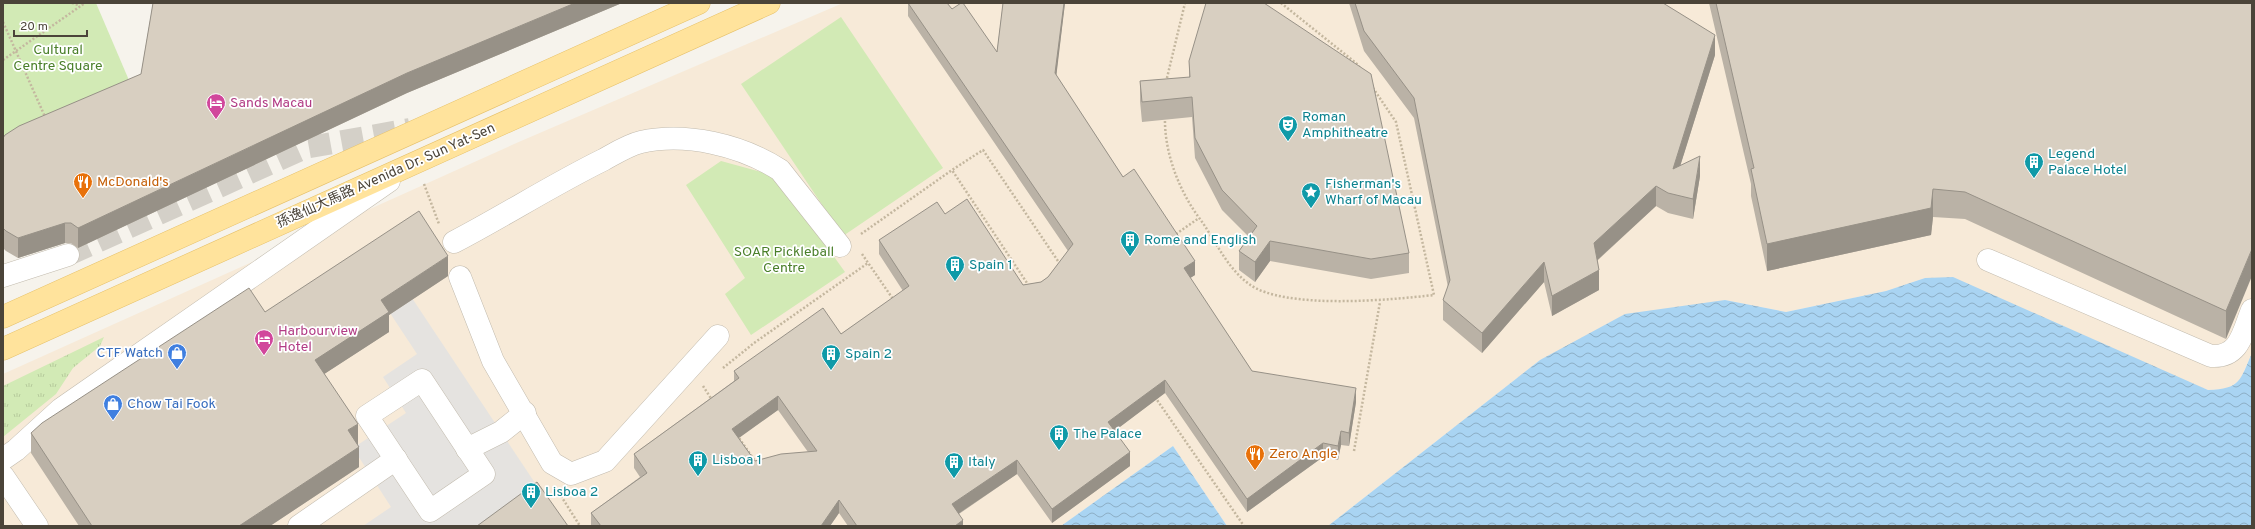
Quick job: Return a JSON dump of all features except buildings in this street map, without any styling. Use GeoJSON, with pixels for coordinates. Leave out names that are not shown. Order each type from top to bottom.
{"type":"FeatureCollection","features":[{"type":"Feature","properties":{"kind":"main road","name":"孫逸仙大馬路 Avenida Dr. Sun Yat-Sen"},"geometry":{"type":"LineString","coordinates":[[3,317],[699,3]]}},
{"type":"Feature","properties":{"kind":"main road","name":"孫逸仙大馬路 Avenida Dr. Sun Yat-Sen"},"geometry":{"type":"LineString","coordinates":[[3,349],[769,3]]}},
{"type":"Feature","properties":{"kind":"lane"},"geometry":{"type":"LineString","coordinates":[[447,234],[492,222],[573,175],[640,142],[687,138],[744,152],[768,162],[780,170],[846,243]]}},
{"type":"Feature","properties":{"kind":"lane"},"geometry":{"type":"LineString","coordinates":[[3,459],[16,450],[61,409],[415,163]]}},
{"type":"Feature","properties":{"kind":"lane"},"geometry":{"type":"LineString","coordinates":[[3,276],[68,255]]}},
{"type":"Feature","properties":{"kind":"lane"},"geometry":{"type":"LineString","coordinates":[[1988,260],[2211,356],[2225,355],[2232,352],[2237,345],[2252,310]]}},
{"type":"Feature","properties":{"kind":"lane"},"geometry":{"type":"LineString","coordinates":[[460,277],[493,361],[552,463],[571,474],[605,461],[718,336]]}},
{"type":"Feature","properties":{"kind":"lane"},"geometry":{"type":"LineString","coordinates":[[422,380],[467,449],[484,474],[430,510],[367,416],[422,380]]}},
{"type":"Feature","properties":{"kind":"lane"},"geometry":{"type":"LineString","coordinates":[[467,449],[501,432],[524,413]]}},
{"type":"Feature","properties":{"kind":"lane"},"geometry":{"type":"LineString","coordinates":[[300,526],[396,460]]}},
{"type":"Feature","properties":{"kind":"lane"},"geometry":{"type":"LineString","coordinates":[[3,476],[38,526]]}},
{"type":"Feature","properties":{"kind":"path"},"geometry":{"type":"LineString","coordinates":[[72,3],[78,5]]}},
{"type":"Feature","properties":{"kind":"path"},"geometry":{"type":"LineString","coordinates":[[3,60],[78,5],[86,3]]}},
{"type":"Feature","properties":{"kind":"path"},"geometry":{"type":"LineString","coordinates":[[1166,87],[1185,3]]}},
{"type":"Feature","properties":{"kind":"path"},"geometry":{"type":"LineString","coordinates":[[1281,3],[1356,63],[1361,69]]}},
{"type":"Feature","properties":{"kind":"path"},"geometry":{"type":"LineString","coordinates":[[3,22],[47,122]]}},
{"type":"Feature","properties":{"kind":"path"},"geometry":{"type":"LineString","coordinates":[[1165,110],[1165,125],[1174,173],[1229,265],[1249,284],[1271,295],[1322,301],[1380,302],[1434,295],[1396,122],[1370,82]]}},
{"type":"Feature","properties":{"kind":"path"},"geometry":{"type":"LineString","coordinates":[[894,302],[868,263],[846,243],[983,150],[1064,269]]}},
{"type":"Feature","properties":{"kind":"path"},"geometry":{"type":"LineString","coordinates":[[415,163],[447,234]]}},
{"type":"Feature","properties":{"kind":"path"},"geometry":{"type":"LineString","coordinates":[[952,170],[1031,290]]}},
{"type":"Feature","properties":{"kind":"path"},"geometry":{"type":"LineString","coordinates":[[1176,234],[1200,218]]}},
{"type":"Feature","properties":{"kind":"path"},"geometry":{"type":"LineString","coordinates":[[719,371],[754,343],[868,263]]}},
{"type":"Feature","properties":{"kind":"path"},"geometry":{"type":"LineString","coordinates":[[1354,452],[1380,302]]}},
{"type":"Feature","properties":{"kind":"path"},"geometry":{"type":"LineString","coordinates":[[708,380],[702,385],[714,403]]}},
{"type":"Feature","properties":{"kind":"path"},"geometry":{"type":"LineString","coordinates":[[1153,395],[1244,526]]}},
{"type":"Feature","properties":{"kind":"path"},"geometry":{"type":"LineString","coordinates":[[733,429],[760,468]]}},
{"type":"Feature","properties":{"kind":"path"},"geometry":{"type":"LineString","coordinates":[[556,490],[580,526]]}},
{"type":"Feature","properties":{"kind":"shaded area","name":"Fisherman's Wharf of Macau"},"geometry":{"type":"Polygon","coordinates":[[[843,3],[2252,3],[2252,353],[2240,380],[2227,389],[2208,390],[1925,278],[1886,291],[1786,312],[1725,300],[1540,360],[1328,526],[1227,526],[1173,446],[1061,526],[3,526],[3,374],[521,141],[843,3]]]}},
{"type":"Feature","properties":{"kind":"shaded area"},"geometry":{"type":"Polygon","coordinates":[[[410,295],[537,486],[477,526],[363,526],[391,507],[353,448],[406,413],[383,377],[417,354],[388,310],[410,295]]]}},
{"type":"Feature","properties":{"kind":"green space","name":"Cultural Centre Square"},"geometry":{"type":"Polygon","coordinates":[[[3,3],[96,3],[131,85],[3,142],[3,3]]]}},
{"type":"Feature","properties":{"kind":"green space"},"geometry":{"type":"Polygon","coordinates":[[[841,17],[943,168],[843,236],[741,84],[841,17]]]}},
{"type":"Feature","properties":{"kind":"green space","name":"SOAR Pickleball Centre"},"geometry":{"type":"Polygon","coordinates":[[[721,161],[776,176],[845,272],[751,335],[725,294],[745,278],[686,185],[721,161]]]}},
{"type":"Feature","properties":{"kind":"green space"},"geometry":{"type":"Polygon","coordinates":[[[104,337],[100,346],[73,368],[56,394],[3,437],[3,386],[104,337]]]}},
{"type":"Feature","properties":{"kind":"water"},"geometry":{"type":"Polygon","coordinates":[[[1953,277],[2208,390],[2227,388],[2238,381],[2245,370],[2252,353],[2252,526],[1328,526],[1540,360],[1625,314],[1725,300],[1786,312],[1886,291],[1925,278],[1953,277]]]}},
{"type":"Feature","properties":{"kind":"water"},"geometry":{"type":"Polygon","coordinates":[[[1173,446],[1227,526],[1061,526],[1173,446]]]}},
{"type":"Feature","properties":{"kind":"tunnel"},"geometry":{"type":"LineString","coordinates":[[68,255],[305,148],[410,129]]}},
{"type":"Feature","properties":{"kind":"place","name":"Sands Macau"},"geometry":{"type":"Point","coordinates":[216,120]}},
{"type":"Feature","properties":{"kind":"place","name":"Roman Amphitheatre"},"geometry":{"type":"Point","coordinates":[1288,142]}},
{"type":"Feature","properties":{"kind":"place","name":"Legend Palace Hotel"},"geometry":{"type":"Point","coordinates":[2034,179]}},
{"type":"Feature","properties":{"kind":"place","name":"McDonald's"},"geometry":{"type":"Point","coordinates":[83,199]}},
{"type":"Feature","properties":{"kind":"place","name":"Fisherman's Wharf of Macau"},"geometry":{"type":"Point","coordinates":[1311,209]}},
{"type":"Feature","properties":{"kind":"place","name":"Rome and English"},"geometry":{"type":"Point","coordinates":[1130,257]}},
{"type":"Feature","properties":{"kind":"place","name":"Spain 1"},"geometry":{"type":"Point","coordinates":[955,282]}},
{"type":"Feature","properties":{"kind":"place","name":"Harbourview Hotel"},"geometry":{"type":"Point","coordinates":[264,356]}},
{"type":"Feature","properties":{"kind":"place","name":"CTF Watch"},"geometry":{"type":"Point","coordinates":[177,370]}},
{"type":"Feature","properties":{"kind":"place","name":"Spain 2"},"geometry":{"type":"Point","coordinates":[831,371]}},
{"type":"Feature","properties":{"kind":"place","name":"Chow Tai Fook"},"geometry":{"type":"Point","coordinates":[113,421]}},
{"type":"Feature","properties":{"kind":"place","name":"The Palace"},"geometry":{"type":"Point","coordinates":[1059,451]}},
{"type":"Feature","properties":{"kind":"place","name":"Zero Angle"},"geometry":{"type":"Point","coordinates":[1255,471]}},
{"type":"Feature","properties":{"kind":"place","name":"Lisboa 1"},"geometry":{"type":"Point","coordinates":[698,477]}},
{"type":"Feature","properties":{"kind":"place","name":"Italy"},"geometry":{"type":"Point","coordinates":[954,479]}},
{"type":"Feature","properties":{"kind":"place","name":"Lisboa 2"},"geometry":{"type":"Point","coordinates":[531,509]}}]}
